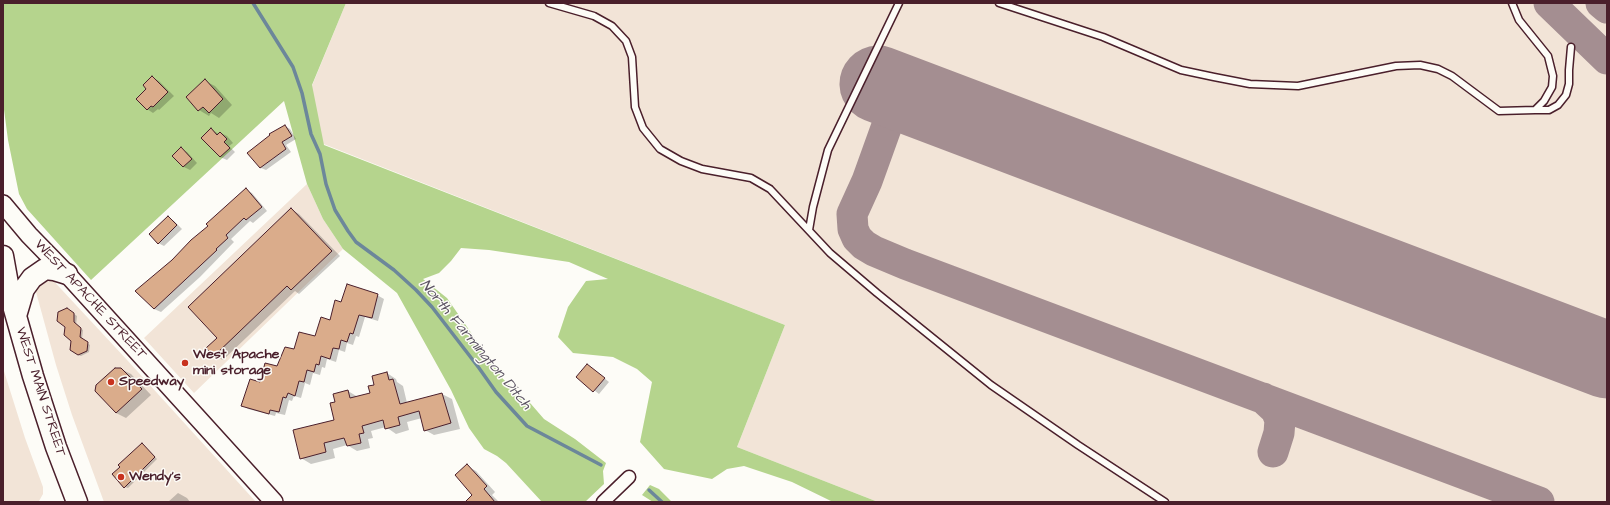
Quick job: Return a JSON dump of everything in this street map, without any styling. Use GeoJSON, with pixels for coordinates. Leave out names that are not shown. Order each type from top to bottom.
{"type":"FeatureCollection","features":[{"type":"Feature","properties":{"kind":"highway","name":"WEST MAIN STREET"},"geometry":{"type":"LineString","coordinates":[[3,256],[16,316],[42,404],[74,501]]}},
{"type":"Feature","properties":{"kind":"highway"},"geometry":{"type":"LineString","coordinates":[[16,316],[24,289],[32,278],[45,270],[54,270],[67,274]]}},
{"type":"Feature","properties":{"kind":"main road","name":"WEST APACHE STREET"},"geometry":{"type":"LineString","coordinates":[[3,204],[29,235],[67,274],[274,502]]}},
{"type":"Feature","properties":{"kind":"street"},"geometry":{"type":"LineString","coordinates":[[603,502],[629,477]]}},
{"type":"Feature","properties":{"kind":"lane"},"geometry":{"type":"LineString","coordinates":[[549,3],[594,16],[612,26],[626,41],[632,57],[635,107],[643,128],[660,149],[681,161],[702,169],[752,178],[770,189],[830,253],[991,385],[1078,445],[1165,502]]}},
{"type":"Feature","properties":{"kind":"lane"},"geometry":{"type":"LineString","coordinates":[[809,230],[813,207],[828,150],[899,3]]}},
{"type":"Feature","properties":{"kind":"lane"},"geometry":{"type":"LineString","coordinates":[[998,3],[1103,37],[1182,70],[1214,78],[1250,84],[1298,86],[1396,66],[1420,65],[1438,69],[1452,76],[1499,111],[1549,110],[1558,105],[1566,95],[1570,84],[1569,70],[1571,47]]}},
{"type":"Feature","properties":{"kind":"lane"},"geometry":{"type":"LineString","coordinates":[[1512,3],[1519,20],[1548,56],[1553,76],[1552,87],[1544,101],[1535,110]]}},
{"type":"Feature","properties":{"kind":"shaded area"},"geometry":{"type":"Polygon","coordinates":[[[346,3],[1607,3],[1607,502],[878,502],[737,447],[785,325],[293,132],[346,3]]]}},
{"type":"Feature","properties":{"kind":"shaded area"},"geometry":{"type":"Polygon","coordinates":[[[307,184],[323,219],[343,249],[194,393],[144,338],[307,184]]]}},
{"type":"Feature","properties":{"kind":"shaded area"},"geometry":{"type":"Polygon","coordinates":[[[49,276],[256,502],[104,502],[72,415],[56,365],[36,292],[36,287],[49,276]]]}},
{"type":"Feature","properties":{"kind":"shaded area"},"geometry":{"type":"Polygon","coordinates":[[[3,368],[25,438],[43,487],[43,494],[39,501],[40,502],[3,502],[3,368]]]}},
{"type":"Feature","properties":{"kind":"green space"},"geometry":{"type":"Polygon","coordinates":[[[3,3],[346,3],[312,85],[324,145],[785,325],[737,447],[878,502],[833,502],[792,482],[744,466],[727,469],[712,479],[664,469],[640,442],[652,382],[637,369],[613,357],[573,353],[558,337],[568,307],[586,281],[608,279],[569,262],[489,250],[461,248],[439,273],[423,279],[447,298],[503,379],[531,404],[544,419],[575,439],[606,463],[603,471],[604,484],[585,502],[542,502],[506,463],[484,449],[469,428],[451,390],[397,293],[343,249],[323,219],[307,184],[284,101],[91,280],[27,209],[19,194],[8,140],[3,102],[3,3]]]}},
{"type":"Feature","properties":{"kind":"green space"},"geometry":{"type":"Polygon","coordinates":[[[650,485],[659,489],[672,502],[653,502],[642,495],[650,485]]]}},
{"type":"Feature","properties":{"kind":"building"},"geometry":{"type":"Polygon","coordinates":[[[152,76],[168,92],[153,107],[151,106],[147,110],[136,99],[146,89],[143,85],[152,76]]]}},
{"type":"Feature","properties":{"kind":"building"},"geometry":{"type":"Polygon","coordinates":[[[205,79],[223,99],[209,113],[203,107],[198,111],[186,97],[205,79]]]}},
{"type":"Feature","properties":{"kind":"building"},"geometry":{"type":"Polygon","coordinates":[[[285,125],[292,136],[282,142],[286,149],[260,168],[247,153],[270,135],[269,134],[285,125]]]}},
{"type":"Feature","properties":{"kind":"building"},"geometry":{"type":"Polygon","coordinates":[[[211,128],[217,135],[220,132],[227,139],[224,142],[230,148],[220,157],[201,138],[211,128]]]}},
{"type":"Feature","properties":{"kind":"building"},"geometry":{"type":"Polygon","coordinates":[[[181,147],[192,159],[183,167],[172,156],[181,147]]]}},
{"type":"Feature","properties":{"kind":"building"},"geometry":{"type":"Polygon","coordinates":[[[246,188],[262,207],[246,220],[244,218],[226,235],[228,238],[216,249],[217,250],[154,309],[135,291],[172,260],[191,240],[208,226],[206,224],[246,188]]]}},
{"type":"Feature","properties":{"kind":"building"},"geometry":{"type":"Polygon","coordinates":[[[291,208],[332,251],[291,290],[287,286],[214,356],[206,348],[217,338],[188,307],[291,208]]]}},
{"type":"Feature","properties":{"kind":"building"},"geometry":{"type":"Polygon","coordinates":[[[168,216],[177,225],[158,244],[149,234],[168,216]]]}},
{"type":"Feature","properties":{"kind":"building"},"geometry":{"type":"Polygon","coordinates":[[[347,284],[378,294],[372,318],[359,315],[353,334],[350,333],[347,342],[341,340],[339,349],[333,348],[330,359],[321,356],[319,365],[316,364],[314,372],[307,370],[304,382],[299,381],[295,396],[288,393],[286,398],[283,397],[279,412],[270,410],[269,414],[241,406],[250,379],[260,382],[265,363],[277,366],[285,347],[294,349],[299,332],[315,336],[321,317],[330,320],[335,300],[341,302],[347,284]]]}},
{"type":"Feature","properties":{"kind":"building"},"geometry":{"type":"Polygon","coordinates":[[[67,308],[74,313],[74,322],[81,328],[80,337],[88,342],[87,351],[78,355],[70,350],[71,341],[64,335],[65,327],[57,321],[58,312],[67,308]]]}},
{"type":"Feature","properties":{"kind":"building"},"geometry":{"type":"Polygon","coordinates":[[[587,364],[605,378],[593,392],[576,377],[587,364]]]}},
{"type":"Feature","properties":{"kind":"building"},"geometry":{"type":"Polygon","coordinates":[[[115,368],[121,368],[142,389],[116,413],[95,391],[96,385],[115,368]]]}},
{"type":"Feature","properties":{"kind":"building"},"geometry":{"type":"Polygon","coordinates":[[[387,372],[389,380],[393,379],[400,404],[442,393],[451,423],[424,431],[419,411],[398,417],[400,425],[385,429],[383,420],[362,426],[364,433],[359,434],[361,443],[347,446],[344,438],[324,443],[326,452],[300,459],[293,430],[334,420],[330,403],[335,402],[333,394],[348,390],[350,398],[370,393],[368,386],[374,385],[372,376],[387,372]]]}},
{"type":"Feature","properties":{"kind":"building"},"geometry":{"type":"Polygon","coordinates":[[[142,443],[155,457],[124,488],[112,474],[120,467],[118,465],[142,443]]]}},
{"type":"Feature","properties":{"kind":"building"},"geometry":{"type":"Polygon","coordinates":[[[467,464],[487,486],[484,489],[495,502],[465,502],[472,495],[455,475],[467,464]]]}},
{"type":"Feature","properties":{"kind":"waterway","name":"North Farmington Ditch"},"geometry":{"type":"LineString","coordinates":[[253,3],[293,67],[302,93],[311,134],[320,154],[326,184],[335,210],[356,242],[394,270],[432,307],[496,392],[527,426],[601,465]]}},
{"type":"Feature","properties":{"kind":"waterway","name":"North Farmington Ditch"},"geometry":{"type":"LineString","coordinates":[[649,490],[662,502]]}},
{"type":"Feature","properties":{"kind":"taxiway"},"geometry":{"type":"LineString","coordinates":[[1549,3],[1607,59]]}},
{"type":"Feature","properties":{"kind":"taxiway"},"geometry":{"type":"LineString","coordinates":[[1601,3],[1607,8]]}},
{"type":"Feature","properties":{"kind":"taxiway"},"geometry":{"type":"LineString","coordinates":[[899,92],[867,181],[852,214],[853,229],[857,238],[864,245],[874,251],[905,264],[1539,502]]}},
{"type":"Feature","properties":{"kind":"taxiway"},"geometry":{"type":"LineString","coordinates":[[1263,398],[1276,410],[1280,420],[1279,433],[1273,452]]}},
{"type":"Feature","properties":{"kind":"runway"},"geometry":{"type":"LineString","coordinates":[[878,84],[1607,360]]}},
{"type":"Feature","properties":{"kind":"place","name":"West Apache mini storage"},"geometry":{"type":"Point","coordinates":[185,363]}},
{"type":"Feature","properties":{"kind":"place","name":"Speedway"},"geometry":{"type":"Point","coordinates":[111,382]}},
{"type":"Feature","properties":{"kind":"place","name":"Wendy's"},"geometry":{"type":"Point","coordinates":[121,477]}}]}
